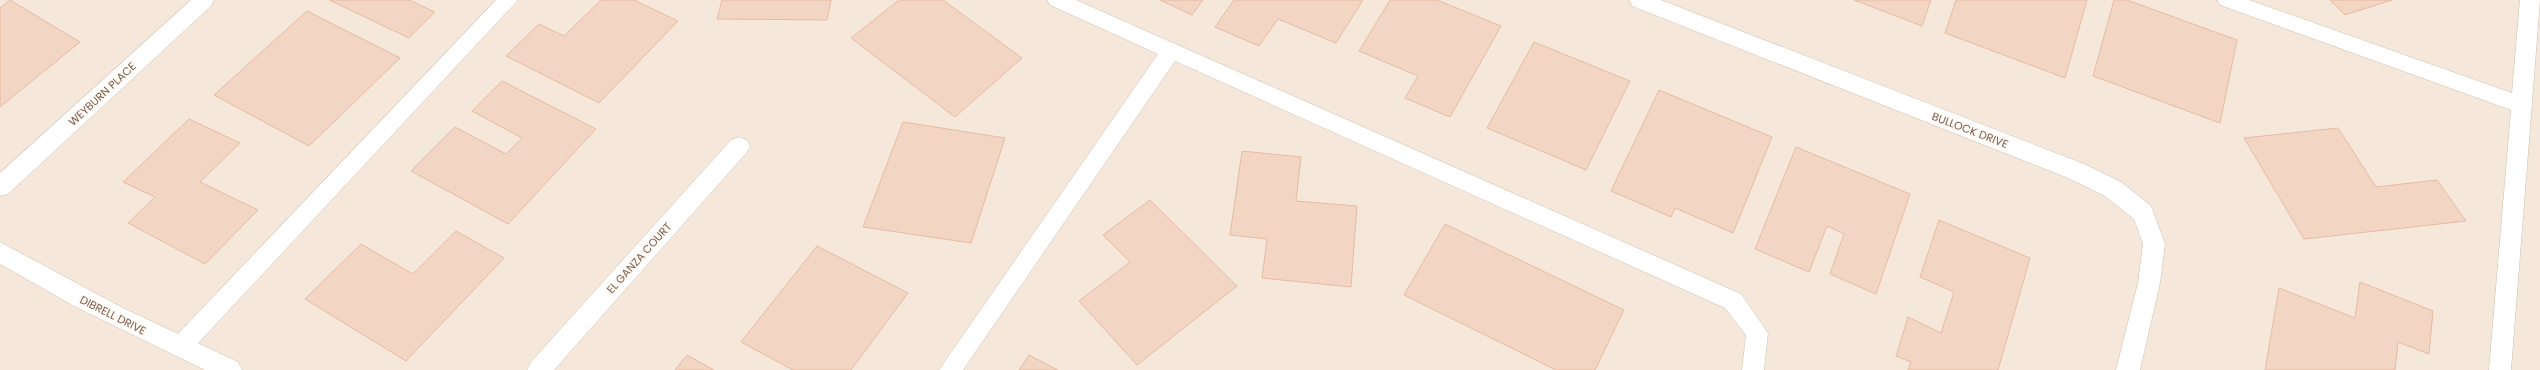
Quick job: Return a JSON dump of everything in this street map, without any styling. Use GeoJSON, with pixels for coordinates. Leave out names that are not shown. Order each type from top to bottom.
{"type":"FeatureCollection","features":[{"type":"Feature","properties":{"kind":"street","name":"BULLOCK DRIVE"},"geometry":{"type":"LineString","coordinates":[[1639,0],[2076,172],[2113,189],[2143,213],[2154,244],[2148,283],[2128,370]]}},
{"type":"Feature","properties":{"kind":"street","name":"WEYBURN PLACE"},"geometry":{"type":"LineString","coordinates":[[0,187],[197,2]]}},
{"type":"Feature","properties":{"kind":"street","name":"EL GANZA COURT"},"geometry":{"type":"LineString","coordinates":[[539,370],[739,146]]}},
{"type":"Feature","properties":{"kind":"street","name":"DIBRELL DRIVE"},"geometry":{"type":"LineString","coordinates":[[0,252],[46,281],[230,370]]}},
{"type":"Feature","properties":{"kind":"lane"},"geometry":{"type":"LineString","coordinates":[[180,347],[508,0]]}},
{"type":"Feature","properties":{"kind":"lane"},"geometry":{"type":"LineString","coordinates":[[1057,0],[1733,301],[1757,333],[1753,370]]}},
{"type":"Feature","properties":{"kind":"lane"},"geometry":{"type":"LineString","coordinates":[[2227,0],[2522,105]]}},
{"type":"Feature","properties":{"kind":"lane"},"geometry":{"type":"LineString","coordinates":[[2500,370],[2530,0]]}},
{"type":"Feature","properties":{"kind":"lane"},"geometry":{"type":"LineString","coordinates":[[950,370],[1171,51]]}},
{"type":"Feature","properties":{"kind":"shaded area"},"geometry":{"type":"Polygon","coordinates":[[[0,0],[2540,0],[2540,370],[0,370],[0,0]]]}},
{"type":"Feature","properties":{"kind":"building"},"geometry":{"type":"Polygon","coordinates":[[[10,0],[80,42],[0,107],[0,8],[10,0]]]}},
{"type":"Feature","properties":{"kind":"building"},"geometry":{"type":"Polygon","coordinates":[[[329,0],[409,0],[435,12],[409,38],[329,0]]]}},
{"type":"Feature","properties":{"kind":"building"},"geometry":{"type":"Polygon","coordinates":[[[601,0],[634,0],[678,21],[599,103],[506,56],[539,24],[564,36],[601,0]]]}},
{"type":"Feature","properties":{"kind":"building"},"geometry":{"type":"Polygon","coordinates":[[[722,0],[831,0],[827,20],[717,19],[722,0]]]}},
{"type":"Feature","properties":{"kind":"building"},"geometry":{"type":"Polygon","coordinates":[[[899,0],[943,0],[1022,58],[955,117],[851,38],[899,0]]]}},
{"type":"Feature","properties":{"kind":"building"},"geometry":{"type":"Polygon","coordinates":[[[1160,0],[1203,0],[1192,15],[1160,0]]]}},
{"type":"Feature","properties":{"kind":"building"},"geometry":{"type":"Polygon","coordinates":[[[1234,0],[1363,0],[1336,43],[1278,19],[1259,46],[1215,27],[1234,0]]]}},
{"type":"Feature","properties":{"kind":"building"},"geometry":{"type":"Polygon","coordinates":[[[1390,0],[1437,0],[1501,26],[1450,117],[1405,98],[1418,76],[1359,51],[1390,0]]]}},
{"type":"Feature","properties":{"kind":"building"},"geometry":{"type":"Polygon","coordinates":[[[1854,0],[1931,0],[1922,26],[1854,0]]]}},
{"type":"Feature","properties":{"kind":"building"},"geometry":{"type":"Polygon","coordinates":[[[1956,0],[2087,0],[2065,78],[1945,33],[1956,0]]]}},
{"type":"Feature","properties":{"kind":"building"},"geometry":{"type":"Polygon","coordinates":[[[2114,0],[2127,0],[2237,40],[2220,123],[2093,76],[2114,0]]]}},
{"type":"Feature","properties":{"kind":"building"},"geometry":{"type":"Polygon","coordinates":[[[2330,0],[2392,0],[2345,15],[2330,0]]]}},
{"type":"Feature","properties":{"kind":"building"},"geometry":{"type":"Polygon","coordinates":[[[307,11],[400,58],[309,146],[214,95],[307,11]]]}},
{"type":"Feature","properties":{"kind":"building"},"geometry":{"type":"Polygon","coordinates":[[[1534,42],[1630,81],[1586,170],[1487,128],[1534,42]]]}},
{"type":"Feature","properties":{"kind":"building"},"geometry":{"type":"Polygon","coordinates":[[[502,81],[596,129],[508,224],[411,171],[455,127],[506,154],[522,138],[472,111],[502,81]]]}},
{"type":"Feature","properties":{"kind":"building"},"geometry":{"type":"Polygon","coordinates":[[[1659,90],[1772,137],[1733,233],[1675,208],[1671,217],[1611,191],[1659,90]]]}},
{"type":"Feature","properties":{"kind":"building"},"geometry":{"type":"Polygon","coordinates":[[[189,119],[240,143],[200,182],[258,210],[205,264],[128,223],[155,197],[123,182],[189,119]]]}},
{"type":"Feature","properties":{"kind":"building"},"geometry":{"type":"Polygon","coordinates":[[[903,122],[1005,138],[971,243],[863,227],[903,122]]]}},
{"type":"Feature","properties":{"kind":"building"},"geometry":{"type":"Polygon","coordinates":[[[2338,128],[2376,187],[2437,180],[2466,221],[2304,239],[2244,138],[2338,128]]]}},
{"type":"Feature","properties":{"kind":"building"},"geometry":{"type":"Polygon","coordinates":[[[1796,147],[1910,194],[1876,294],[1830,274],[1844,234],[1827,226],[1809,272],[1755,249],[1796,147]]]}},
{"type":"Feature","properties":{"kind":"building"},"geometry":{"type":"Polygon","coordinates":[[[1242,151],[1301,157],[1296,201],[1357,206],[1351,287],[1262,278],[1267,239],[1230,235],[1242,151]]]}},
{"type":"Feature","properties":{"kind":"building"},"geometry":{"type":"Polygon","coordinates":[[[1150,200],[1237,286],[1137,365],[1079,301],[1130,262],[1103,235],[1150,200]]]}},
{"type":"Feature","properties":{"kind":"building"},"geometry":{"type":"Polygon","coordinates":[[[1939,220],[2030,258],[1998,370],[1908,370],[1911,362],[1896,356],[1908,317],[1941,333],[1954,292],[1920,277],[1939,220]]]}},
{"type":"Feature","properties":{"kind":"building"},"geometry":{"type":"Polygon","coordinates":[[[1445,224],[1624,310],[1595,370],[1556,370],[1404,295],[1445,224]]]}},
{"type":"Feature","properties":{"kind":"building"},"geometry":{"type":"Polygon","coordinates":[[[456,231],[504,258],[406,361],[305,299],[361,244],[413,274],[456,231]]]}},
{"type":"Feature","properties":{"kind":"building"},"geometry":{"type":"Polygon","coordinates":[[[817,246],[908,293],[851,370],[793,370],[741,342],[817,246]]]}},
{"type":"Feature","properties":{"kind":"building"},"geometry":{"type":"Polygon","coordinates":[[[2360,282],[2433,311],[2429,354],[2398,342],[2395,370],[2265,370],[2279,288],[2355,318],[2360,282]]]}},
{"type":"Feature","properties":{"kind":"building"},"geometry":{"type":"Polygon","coordinates":[[[687,355],[714,370],[675,370],[687,355]]]}},
{"type":"Feature","properties":{"kind":"building"},"geometry":{"type":"Polygon","coordinates":[[[1029,355],[1058,370],[1019,370],[1029,355]]]}}]}
